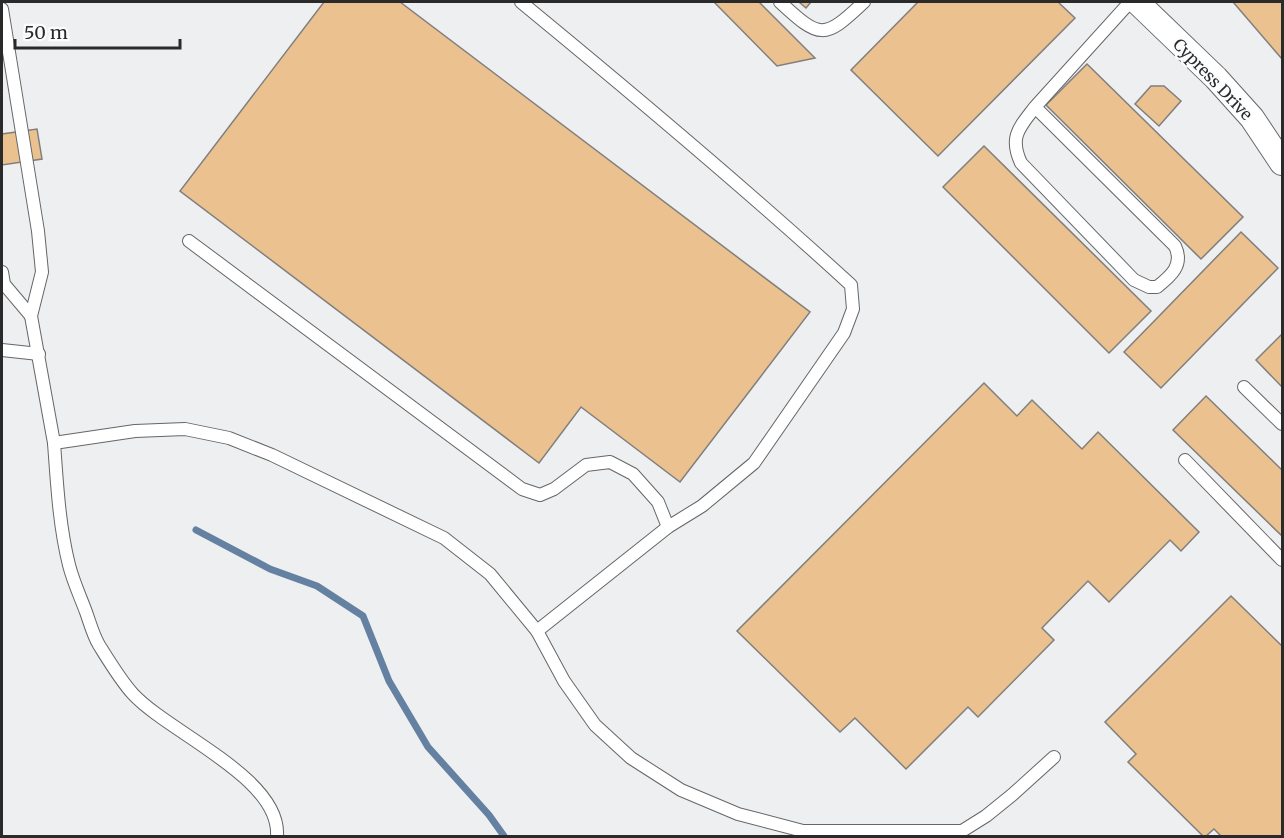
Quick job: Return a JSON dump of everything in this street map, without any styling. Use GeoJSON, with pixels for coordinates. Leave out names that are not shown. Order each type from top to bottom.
{"type":"FeatureCollection","features":[{"type":"Feature","properties":{"kind":"street","name":"Cypress Drive"},"geometry":{"type":"LineString","coordinates":[[1137,2],[1223,86],[1252,118],[1282,163]]}},
{"type":"Feature","properties":{"kind":"lane"},"geometry":{"type":"LineString","coordinates":[[521,2],[736,183],[851,285],[853,309],[844,333],[754,463],[702,506],[668,527],[537,631]]}},
{"type":"Feature","properties":{"kind":"lane"},"geometry":{"type":"LineString","coordinates":[[780,2],[813,29],[823,30],[842,22],[864,2]]}},
{"type":"Feature","properties":{"kind":"lane"},"geometry":{"type":"LineString","coordinates":[[1035,107],[1175,246],[1180,260],[1178,266],[1157,287],[1149,287],[1134,280],[1021,163],[1014,148],[1021,126],[1035,107],[1130,2]]}},
{"type":"Feature","properties":{"kind":"lane"},"geometry":{"type":"LineString","coordinates":[[2,9],[36,220],[42,272],[31,316],[54,443],[58,495],[69,565],[98,644],[133,694],[182,733],[218,756],[247,779],[270,806],[277,837]]}},
{"type":"Feature","properties":{"kind":"lane"},"geometry":{"type":"LineString","coordinates":[[189,241],[522,489],[540,495],[554,489],[586,465],[610,462],[633,474],[658,502],[668,527]]}},
{"type":"Feature","properties":{"kind":"lane"},"geometry":{"type":"LineString","coordinates":[[2,272],[4,284],[31,316]]}},
{"type":"Feature","properties":{"kind":"lane"},"geometry":{"type":"LineString","coordinates":[[2,350],[39,354]]}},
{"type":"Feature","properties":{"kind":"lane"},"geometry":{"type":"LineString","coordinates":[[1244,387],[1282,424]]}},
{"type":"Feature","properties":{"kind":"lane"},"geometry":{"type":"LineString","coordinates":[[54,443],[145,430],[185,429],[229,438],[292,465],[444,538],[490,574],[537,631],[564,681],[595,725],[631,758],[681,790],[738,814],[803,831],[962,831],[975,837]]}},
{"type":"Feature","properties":{"kind":"lane"},"geometry":{"type":"LineString","coordinates":[[1185,460],[1282,560]]}},
{"type":"Feature","properties":{"kind":"lane"},"geometry":{"type":"LineString","coordinates":[[962,831],[995,809],[1054,758]]}},
{"type":"Feature","properties":{"kind":"building"},"geometry":{"type":"Polygon","coordinates":[[[324,2],[400,2],[810,312],[680,482],[581,407],[539,463],[180,191],[324,2]]]}},
{"type":"Feature","properties":{"kind":"building"},"geometry":{"type":"Polygon","coordinates":[[[714,2],[759,2],[815,58],[777,66],[714,2]]]}},
{"type":"Feature","properties":{"kind":"building"},"geometry":{"type":"Polygon","coordinates":[[[799,2],[811,2],[806,8],[799,2]]]}},
{"type":"Feature","properties":{"kind":"building"},"geometry":{"type":"Polygon","coordinates":[[[918,2],[1058,2],[1075,18],[938,156],[851,70],[918,2]]]}},
{"type":"Feature","properties":{"kind":"building"},"geometry":{"type":"Polygon","coordinates":[[[1233,2],[1282,2],[1282,59],[1233,2]]]}},
{"type":"Feature","properties":{"kind":"building"},"geometry":{"type":"Polygon","coordinates":[[[1087,64],[1243,217],[1201,259],[1046,105],[1087,64]]]}},
{"type":"Feature","properties":{"kind":"building"},"geometry":{"type":"Polygon","coordinates":[[[1151,86],[1164,86],[1181,101],[1159,126],[1135,104],[1151,86]]]}},
{"type":"Feature","properties":{"kind":"building"},"geometry":{"type":"Polygon","coordinates":[[[37,129],[42,159],[2,165],[2,134],[37,129]]]}},
{"type":"Feature","properties":{"kind":"building"},"geometry":{"type":"Polygon","coordinates":[[[984,146],[1151,311],[1109,353],[943,187],[984,146]]]}},
{"type":"Feature","properties":{"kind":"building"},"geometry":{"type":"Polygon","coordinates":[[[1241,232],[1278,268],[1161,388],[1124,352],[1241,232]]]}},
{"type":"Feature","properties":{"kind":"building"},"geometry":{"type":"Polygon","coordinates":[[[1282,334],[1282,387],[1256,360],[1282,334]]]}},
{"type":"Feature","properties":{"kind":"building"},"geometry":{"type":"Polygon","coordinates":[[[984,383],[1017,416],[1032,400],[1082,449],[1098,432],[1199,532],[1181,551],[1170,540],[1109,602],[1088,581],[1042,628],[1054,640],[978,717],[968,707],[906,769],[855,718],[840,732],[737,631],[984,383]]]}},
{"type":"Feature","properties":{"kind":"building"},"geometry":{"type":"Polygon","coordinates":[[[1206,396],[1282,470],[1282,536],[1173,430],[1206,396]]]}},
{"type":"Feature","properties":{"kind":"building"},"geometry":{"type":"Polygon","coordinates":[[[1231,596],[1282,646],[1282,836],[1221,836],[1214,829],[1203,836],[1128,762],[1136,754],[1105,722],[1231,596]]]}},
{"type":"Feature","properties":{"kind":"waterway"},"geometry":{"type":"LineString","coordinates":[[196,530],[270,569],[317,586],[363,616],[389,681],[428,747],[489,815],[504,836]]}}]}
